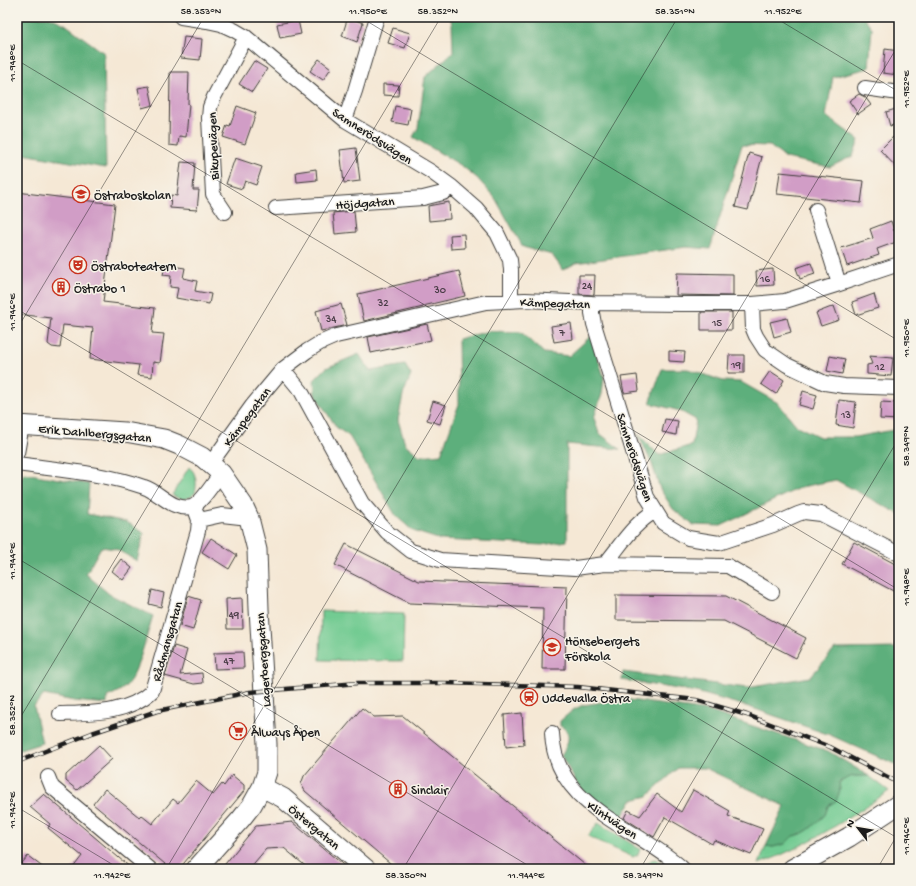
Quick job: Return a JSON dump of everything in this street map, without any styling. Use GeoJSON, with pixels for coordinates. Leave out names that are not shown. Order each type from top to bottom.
{"type":"FeatureCollection","features":[{"type":"Feature","properties":{"kind":"street","name":"Samnerödsvägen"},"geometry":{"type":"LineString","coordinates":[[181,17],[221,24],[234,30],[246,38],[344,120],[410,159],[452,187],[476,208],[497,233],[510,260],[511,300]]}},
{"type":"Feature","properties":{"kind":"street"},"geometry":{"type":"LineString","coordinates":[[344,120],[355,91],[378,17]]}},
{"type":"Feature","properties":{"kind":"street","name":"Bikupevägen"},"geometry":{"type":"LineString","coordinates":[[225,212],[213,194],[209,118],[210,107],[246,38]]}},
{"type":"Feature","properties":{"kind":"street"},"geometry":{"type":"LineString","coordinates":[[865,88],[899,93]]}},
{"type":"Feature","properties":{"kind":"street","name":"Höjdgatan"},"geometry":{"type":"LineString","coordinates":[[276,208],[423,198],[443,193],[452,187]]}},
{"type":"Feature","properties":{"kind":"street"},"geometry":{"type":"LineString","coordinates":[[816,210],[839,284]]}},
{"type":"Feature","properties":{"kind":"street","name":"Kämpegatan"},"geometry":{"type":"LineString","coordinates":[[216,468],[252,406],[283,369],[307,351],[336,336],[486,302],[511,300],[592,303],[752,304],[785,301],[899,264]]}},
{"type":"Feature","properties":{"kind":"street","name":"Samnerödsvägen"},"geometry":{"type":"LineString","coordinates":[[592,303],[594,324],[647,497],[663,523],[688,538],[719,544],[774,525],[798,514],[812,512],[821,514],[899,554]]}},
{"type":"Feature","properties":{"kind":"street"},"geometry":{"type":"LineString","coordinates":[[752,304],[753,329],[756,336],[765,350],[787,365],[825,383],[844,386],[899,388]]}},
{"type":"Feature","properties":{"kind":"street"},"geometry":{"type":"LineString","coordinates":[[283,369],[301,391],[362,503],[387,532],[411,551],[440,560],[575,568],[605,564],[728,566],[772,592]]}},
{"type":"Feature","properties":{"kind":"street","name":"Erik Dahlbergsgatan"},"geometry":{"type":"LineString","coordinates":[[17,453],[19,425],[144,435],[164,439],[195,453],[216,468]]}},
{"type":"Feature","properties":{"kind":"street"},"geometry":{"type":"LineString","coordinates":[[17,464],[94,475],[133,483],[148,488],[175,506],[186,508],[194,506],[200,500],[216,468]]}},
{"type":"Feature","properties":{"kind":"street","name":"Lagerbergsgatan"},"geometry":{"type":"LineString","coordinates":[[196,869],[252,805],[262,787],[267,772],[268,744],[259,609],[257,550],[243,506],[216,468]]}},
{"type":"Feature","properties":{"kind":"street","name":"Rådmansgatan"},"geometry":{"type":"LineString","coordinates":[[60,714],[94,713],[115,710],[145,698],[152,691],[198,531],[198,520],[194,506]]}},
{"type":"Feature","properties":{"kind":"street"},"geometry":{"type":"LineString","coordinates":[[605,564],[631,530],[648,515],[655,511]]}},
{"type":"Feature","properties":{"kind":"street"},"geometry":{"type":"LineString","coordinates":[[198,520],[222,515],[248,518]]}},
{"type":"Feature","properties":{"kind":"street","name":"Klintvägen"},"geometry":{"type":"LineString","coordinates":[[552,733],[552,746],[556,760],[567,780],[576,791],[599,813],[654,846],[683,869]]}},
{"type":"Feature","properties":{"kind":"street"},"geometry":{"type":"LineString","coordinates":[[48,777],[52,787],[150,869]]}},
{"type":"Feature","properties":{"kind":"street","name":"Östergatan"},"geometry":{"type":"LineString","coordinates":[[262,787],[283,798],[366,869]]}},
{"type":"Feature","properties":{"kind":"street"},"geometry":{"type":"LineString","coordinates":[[792,869],[850,837],[899,804]]}},
{"type":"Feature","properties":{"kind":"green space"},"geometry":{"type":"Polygon","coordinates":[[[17,17],[50,17],[65,24],[104,53],[106,168],[17,153],[17,17]]]}},
{"type":"Feature","properties":{"kind":"green space"},"geometry":{"type":"Polygon","coordinates":[[[450,17],[864,17],[872,28],[869,68],[833,77],[826,116],[859,140],[853,156],[830,167],[785,158],[770,146],[742,145],[710,249],[686,247],[576,263],[563,270],[552,255],[523,247],[495,198],[477,178],[462,166],[413,137],[418,128],[425,77],[453,52],[452,24],[450,17]]]}},
{"type":"Feature","properties":{"kind":"green space"},"geometry":{"type":"Polygon","coordinates":[[[489,331],[521,332],[544,353],[569,356],[591,336],[604,377],[602,394],[594,418],[599,433],[620,449],[567,444],[567,541],[542,545],[441,540],[413,531],[396,516],[349,436],[337,428],[315,395],[314,380],[326,368],[359,354],[370,371],[405,365],[411,375],[403,395],[398,420],[405,444],[420,456],[441,454],[459,404],[458,339],[489,331]]]}},
{"type":"Feature","properties":{"kind":"green space"},"geometry":{"type":"Polygon","coordinates":[[[662,369],[688,369],[723,381],[741,382],[778,403],[797,426],[820,437],[855,437],[899,429],[899,514],[836,480],[801,487],[721,526],[693,525],[673,509],[660,489],[652,464],[638,434],[659,455],[692,445],[696,420],[680,411],[650,403],[662,369]]]}},
{"type":"Feature","properties":{"kind":"green space"},"geometry":{"type":"Polygon","coordinates":[[[189,467],[194,472],[196,479],[195,493],[184,499],[178,498],[172,495],[189,467]]]}},
{"type":"Feature","properties":{"kind":"green space"},"geometry":{"type":"Polygon","coordinates":[[[24,473],[89,484],[87,514],[127,522],[144,533],[137,561],[116,549],[101,547],[86,574],[109,594],[153,616],[142,653],[126,686],[107,697],[107,704],[74,701],[44,695],[34,706],[42,743],[17,751],[17,486],[24,473]]]}},
{"type":"Feature","properties":{"kind":"green space"},"geometry":{"type":"Polygon","coordinates":[[[321,611],[404,614],[403,661],[320,660],[321,611]]]}},
{"type":"Feature","properties":{"kind":"green space"},"geometry":{"type":"Polygon","coordinates":[[[899,648],[899,766],[830,735],[749,707],[696,692],[622,680],[623,672],[747,688],[810,677],[835,649],[899,648]]]}},
{"type":"Feature","properties":{"kind":"green space"},"geometry":{"type":"Polygon","coordinates":[[[623,699],[708,711],[828,751],[869,776],[853,776],[839,782],[840,791],[836,801],[828,806],[825,815],[808,830],[793,836],[785,844],[773,847],[766,846],[785,806],[705,768],[678,768],[648,796],[632,800],[620,820],[581,791],[561,755],[567,743],[568,735],[567,732],[560,726],[560,721],[573,710],[583,705],[623,699]]]}},
{"type":"Feature","properties":{"kind":"green space"},"geometry":{"type":"Polygon","coordinates":[[[853,776],[869,776],[889,791],[810,841],[759,864],[766,846],[773,847],[785,844],[793,836],[808,830],[825,815],[828,806],[840,791],[839,782],[853,776]]]}},
{"type":"Feature","properties":{"kind":"green space"},"geometry":{"type":"Polygon","coordinates":[[[598,823],[640,849],[638,855],[633,857],[588,836],[598,823]]]}},
{"type":"Feature","properties":{"kind":"green space"},"geometry":{"type":"Polygon","coordinates":[[[655,859],[668,869],[643,868],[651,860],[655,859]]]}},
{"type":"Feature","properties":{"kind":"building"},"geometry":{"type":"Polygon","coordinates":[[[348,17],[363,23],[357,42],[342,36],[348,17]]]}},
{"type":"Feature","properties":{"kind":"building"},"geometry":{"type":"Polygon","coordinates":[[[298,20],[301,34],[280,38],[277,24],[298,20]]]}},
{"type":"Feature","properties":{"kind":"building"},"geometry":{"type":"Polygon","coordinates":[[[393,28],[410,33],[405,48],[388,43],[393,28]]]}},
{"type":"Feature","properties":{"kind":"building"},"geometry":{"type":"Polygon","coordinates":[[[184,37],[202,39],[200,60],[181,58],[184,37]]]}},
{"type":"Feature","properties":{"kind":"building"},"geometry":{"type":"Polygon","coordinates":[[[885,49],[899,51],[898,75],[883,73],[885,49]]]}},
{"type":"Feature","properties":{"kind":"building"},"geometry":{"type":"Polygon","coordinates":[[[319,59],[331,68],[323,80],[310,71],[319,59]]]}},
{"type":"Feature","properties":{"kind":"building"},"geometry":{"type":"Polygon","coordinates":[[[254,61],[267,69],[252,92],[239,84],[254,61]]]}},
{"type":"Feature","properties":{"kind":"building"},"geometry":{"type":"Polygon","coordinates":[[[170,72],[189,72],[189,104],[186,137],[179,136],[178,146],[169,145],[170,72]]]}},
{"type":"Feature","properties":{"kind":"building"},"geometry":{"type":"Polygon","coordinates":[[[383,84],[399,85],[398,96],[383,95],[383,84]]]}},
{"type":"Feature","properties":{"kind":"building"},"geometry":{"type":"Polygon","coordinates":[[[149,86],[153,105],[142,108],[138,88],[149,86]]]}},
{"type":"Feature","properties":{"kind":"building"},"geometry":{"type":"Polygon","coordinates":[[[859,94],[865,97],[871,105],[858,114],[849,101],[859,94]]]}},
{"type":"Feature","properties":{"kind":"building"},"geometry":{"type":"Polygon","coordinates":[[[237,106],[256,113],[245,144],[223,137],[227,125],[230,126],[237,106]]]}},
{"type":"Feature","properties":{"kind":"building"},"geometry":{"type":"Polygon","coordinates":[[[395,106],[411,109],[408,125],[392,122],[395,106]]]}},
{"type":"Feature","properties":{"kind":"building"},"geometry":{"type":"Polygon","coordinates":[[[899,108],[899,123],[890,126],[886,112],[899,108]]]}},
{"type":"Feature","properties":{"kind":"building"},"geometry":{"type":"Polygon","coordinates":[[[893,137],[899,144],[899,170],[880,150],[893,137]]]}},
{"type":"Feature","properties":{"kind":"building"},"geometry":{"type":"Polygon","coordinates":[[[356,148],[360,181],[344,183],[340,150],[356,148]]]}},
{"type":"Feature","properties":{"kind":"building"},"geometry":{"type":"Polygon","coordinates":[[[749,153],[762,157],[748,210],[735,207],[749,153]]]}},
{"type":"Feature","properties":{"kind":"building"},"geometry":{"type":"Polygon","coordinates":[[[235,158],[262,167],[256,185],[245,181],[242,189],[226,184],[235,158]]]}},
{"type":"Feature","properties":{"kind":"building"},"geometry":{"type":"Polygon","coordinates":[[[181,162],[195,163],[193,190],[199,190],[197,210],[170,208],[171,195],[177,196],[181,162]]]}},
{"type":"Feature","properties":{"kind":"building"},"geometry":{"type":"Polygon","coordinates":[[[316,169],[317,180],[297,182],[296,172],[316,169]]]}},
{"type":"Feature","properties":{"kind":"building"},"geometry":{"type":"Polygon","coordinates":[[[780,172],[864,181],[861,203],[777,194],[780,172]]]}},
{"type":"Feature","properties":{"kind":"building","name":"Östrabo 1"},"geometry":{"type":"Polygon","coordinates":[[[17,192],[115,204],[103,302],[155,308],[152,333],[164,334],[160,363],[153,362],[152,377],[137,375],[139,365],[90,359],[93,328],[63,325],[60,348],[52,347],[48,344],[51,318],[17,314],[17,192]]]}},
{"type":"Feature","properties":{"kind":"building"},"geometry":{"type":"Polygon","coordinates":[[[449,202],[450,219],[429,221],[428,206],[449,202]]]}},
{"type":"Feature","properties":{"kind":"building"},"geometry":{"type":"Polygon","coordinates":[[[354,211],[356,232],[335,234],[333,213],[354,211]]]}},
{"type":"Feature","properties":{"kind":"building"},"geometry":{"type":"Polygon","coordinates":[[[891,221],[894,231],[899,229],[899,241],[877,249],[879,255],[847,266],[841,248],[873,238],[870,229],[891,221]]]}},
{"type":"Feature","properties":{"kind":"building"},"geometry":{"type":"Polygon","coordinates":[[[464,234],[465,248],[451,249],[450,235],[464,234]]]}},
{"type":"Feature","properties":{"kind":"building"},"geometry":{"type":"Polygon","coordinates":[[[811,263],[815,274],[800,279],[796,268],[811,263]]]}},
{"type":"Feature","properties":{"kind":"building"},"geometry":{"type":"Polygon","coordinates":[[[165,265],[185,268],[183,278],[197,281],[195,291],[211,294],[209,304],[176,298],[178,288],[170,287],[171,276],[163,275],[165,265]]]}},
{"type":"Feature","properties":{"kind":"building"},"geometry":{"type":"Polygon","coordinates":[[[773,269],[774,285],[757,286],[756,271],[773,269]]]}},
{"type":"Feature","properties":{"kind":"building"},"geometry":{"type":"Polygon","coordinates":[[[459,271],[465,296],[364,321],[358,294],[459,271]]]}},
{"type":"Feature","properties":{"kind":"building"},"geometry":{"type":"Polygon","coordinates":[[[677,273],[733,274],[733,296],[676,295],[677,273]]]}},
{"type":"Feature","properties":{"kind":"building"},"geometry":{"type":"Polygon","coordinates":[[[579,275],[595,275],[594,295],[579,294],[579,275]]]}},
{"type":"Feature","properties":{"kind":"building"},"geometry":{"type":"Polygon","coordinates":[[[874,294],[878,308],[856,315],[852,302],[874,294]]]}},
{"type":"Feature","properties":{"kind":"building"},"geometry":{"type":"Polygon","coordinates":[[[341,304],[347,325],[321,331],[316,311],[341,304]]]}},
{"type":"Feature","properties":{"kind":"building"},"geometry":{"type":"Polygon","coordinates":[[[834,306],[839,320],[821,326],[816,313],[834,306]]]}},
{"type":"Feature","properties":{"kind":"building"},"geometry":{"type":"Polygon","coordinates":[[[701,312],[732,312],[732,330],[701,330],[701,312]]]}},
{"type":"Feature","properties":{"kind":"building"},"geometry":{"type":"Polygon","coordinates":[[[787,318],[791,332],[774,337],[770,322],[787,318]]]}},
{"type":"Feature","properties":{"kind":"building"},"geometry":{"type":"Polygon","coordinates":[[[571,323],[573,339],[554,342],[551,326],[571,323]]]}},
{"type":"Feature","properties":{"kind":"building"},"geometry":{"type":"Polygon","coordinates":[[[427,324],[431,340],[371,353],[368,337],[427,324]]]}},
{"type":"Feature","properties":{"kind":"building"},"geometry":{"type":"Polygon","coordinates":[[[669,351],[685,352],[684,362],[669,361],[669,351]]]}},
{"type":"Feature","properties":{"kind":"building"},"geometry":{"type":"Polygon","coordinates":[[[729,355],[744,355],[744,373],[728,373],[729,355]]]}},
{"type":"Feature","properties":{"kind":"building"},"geometry":{"type":"Polygon","coordinates":[[[830,356],[845,359],[842,374],[827,371],[830,356]]]}},
{"type":"Feature","properties":{"kind":"building"},"geometry":{"type":"Polygon","coordinates":[[[869,356],[893,358],[891,376],[867,374],[867,365],[872,364],[869,356]]]}},
{"type":"Feature","properties":{"kind":"building"},"geometry":{"type":"Polygon","coordinates":[[[770,371],[784,380],[776,394],[761,384],[770,371]]]}},
{"type":"Feature","properties":{"kind":"building"},"geometry":{"type":"Polygon","coordinates":[[[637,375],[639,391],[624,393],[621,377],[637,375]]]}},
{"type":"Feature","properties":{"kind":"building"},"geometry":{"type":"Polygon","coordinates":[[[803,391],[817,395],[813,409],[799,405],[803,391]]]}},
{"type":"Feature","properties":{"kind":"building"},"geometry":{"type":"Polygon","coordinates":[[[839,400],[856,402],[853,428],[836,425],[839,400]]]}},
{"type":"Feature","properties":{"kind":"building"},"geometry":{"type":"Polygon","coordinates":[[[433,401],[446,405],[440,424],[427,420],[433,401]]]}},
{"type":"Feature","properties":{"kind":"building"},"geometry":{"type":"Polygon","coordinates":[[[881,402],[899,403],[899,420],[880,419],[881,402]]]}},
{"type":"Feature","properties":{"kind":"building"},"geometry":{"type":"Polygon","coordinates":[[[665,419],[678,421],[676,435],[662,432],[665,419]]]}},
{"type":"Feature","properties":{"kind":"building"},"geometry":{"type":"Polygon","coordinates":[[[211,538],[237,555],[229,569],[202,552],[211,538]]]}},
{"type":"Feature","properties":{"kind":"building"},"geometry":{"type":"Polygon","coordinates":[[[854,542],[899,566],[899,594],[842,564],[854,542]]]}},
{"type":"Feature","properties":{"kind":"building"},"geometry":{"type":"Polygon","coordinates":[[[346,544],[419,581],[567,587],[565,669],[542,669],[543,608],[409,603],[335,565],[346,544]]]}},
{"type":"Feature","properties":{"kind":"building"},"geometry":{"type":"Polygon","coordinates":[[[121,559],[132,568],[123,580],[112,571],[121,559]]]}},
{"type":"Feature","properties":{"kind":"building"},"geometry":{"type":"Polygon","coordinates":[[[152,590],[164,593],[161,607],[149,604],[152,590]]]}},
{"type":"Feature","properties":{"kind":"building"},"geometry":{"type":"Polygon","coordinates":[[[616,595],[726,596],[806,638],[796,658],[724,621],[616,620],[616,595]]]}},
{"type":"Feature","properties":{"kind":"building"},"geometry":{"type":"Polygon","coordinates":[[[188,596],[201,600],[193,630],[180,626],[188,596]]]}},
{"type":"Feature","properties":{"kind":"building"},"geometry":{"type":"Polygon","coordinates":[[[242,598],[243,629],[227,629],[226,599],[242,598]]]}},
{"type":"Feature","properties":{"kind":"building"},"geometry":{"type":"Polygon","coordinates":[[[174,646],[187,650],[180,675],[202,673],[203,683],[194,684],[165,676],[174,646]]]}},
{"type":"Feature","properties":{"kind":"building"},"geometry":{"type":"Polygon","coordinates":[[[243,652],[244,668],[215,669],[214,653],[243,652]]]}},
{"type":"Feature","properties":{"kind":"building","name":"Sinclair"},"geometry":{"type":"Polygon","coordinates":[[[362,708],[374,717],[403,716],[590,869],[397,869],[305,791],[301,784],[304,776],[362,708]]]}},
{"type":"Feature","properties":{"kind":"building"},"geometry":{"type":"Polygon","coordinates":[[[522,713],[524,745],[506,747],[504,715],[522,713]]]}},
{"type":"Feature","properties":{"kind":"building"},"geometry":{"type":"Polygon","coordinates":[[[99,745],[112,759],[77,790],[66,781],[66,775],[99,745]]]}},
{"type":"Feature","properties":{"kind":"building"},"geometry":{"type":"Polygon","coordinates":[[[232,775],[244,785],[244,791],[179,869],[171,869],[93,804],[105,789],[139,817],[141,815],[152,824],[173,799],[178,803],[196,781],[213,795],[222,784],[224,786],[232,775]]]}},
{"type":"Feature","properties":{"kind":"building"},"geometry":{"type":"Polygon","coordinates":[[[693,790],[730,811],[728,816],[763,829],[751,855],[714,840],[712,844],[665,817],[654,837],[624,818],[628,810],[640,816],[657,794],[681,812],[693,790]]]}},
{"type":"Feature","properties":{"kind":"building"},"geometry":{"type":"Polygon","coordinates":[[[44,794],[132,869],[72,869],[82,856],[48,828],[50,824],[30,807],[44,794]]]}},
{"type":"Feature","properties":{"kind":"building"},"geometry":{"type":"Polygon","coordinates":[[[292,822],[348,869],[309,869],[284,848],[266,849],[249,869],[221,869],[256,826],[292,822]]]}},
{"type":"Feature","properties":{"kind":"building"},"geometry":{"type":"Polygon","coordinates":[[[28,856],[45,869],[17,869],[28,856]]]}},
{"type":"Feature","properties":{"kind":"railway"},"geometry":{"type":"LineString","coordinates":[[17,762],[92,733],[157,711],[250,692],[358,683],[444,683],[578,687],[696,700],[747,715],[830,747],[899,783]]}},
{"type":"Feature","properties":{"kind":"place","name":"Östraboskolan"},"geometry":{"type":"Point","coordinates":[81,194]}},
{"type":"Feature","properties":{"kind":"place","name":"Östraboteatern"},"geometry":{"type":"Point","coordinates":[78,265]}},
{"type":"Feature","properties":{"kind":"place","name":"Östrabo 1"},"geometry":{"type":"Point","coordinates":[61,287]}},
{"type":"Feature","properties":{"kind":"place","name":"Hönsebergets Förskola"},"geometry":{"type":"Point","coordinates":[552,647]}},
{"type":"Feature","properties":{"kind":"place","name":"Uddevalla Östra"},"geometry":{"type":"Point","coordinates":[529,697]}},
{"type":"Feature","properties":{"kind":"place","name":"Ålways Åpen"},"geometry":{"type":"Point","coordinates":[238,731]}},
{"type":"Feature","properties":{"kind":"place","name":"Sinclair"},"geometry":{"type":"Point","coordinates":[398,789]}}]}
